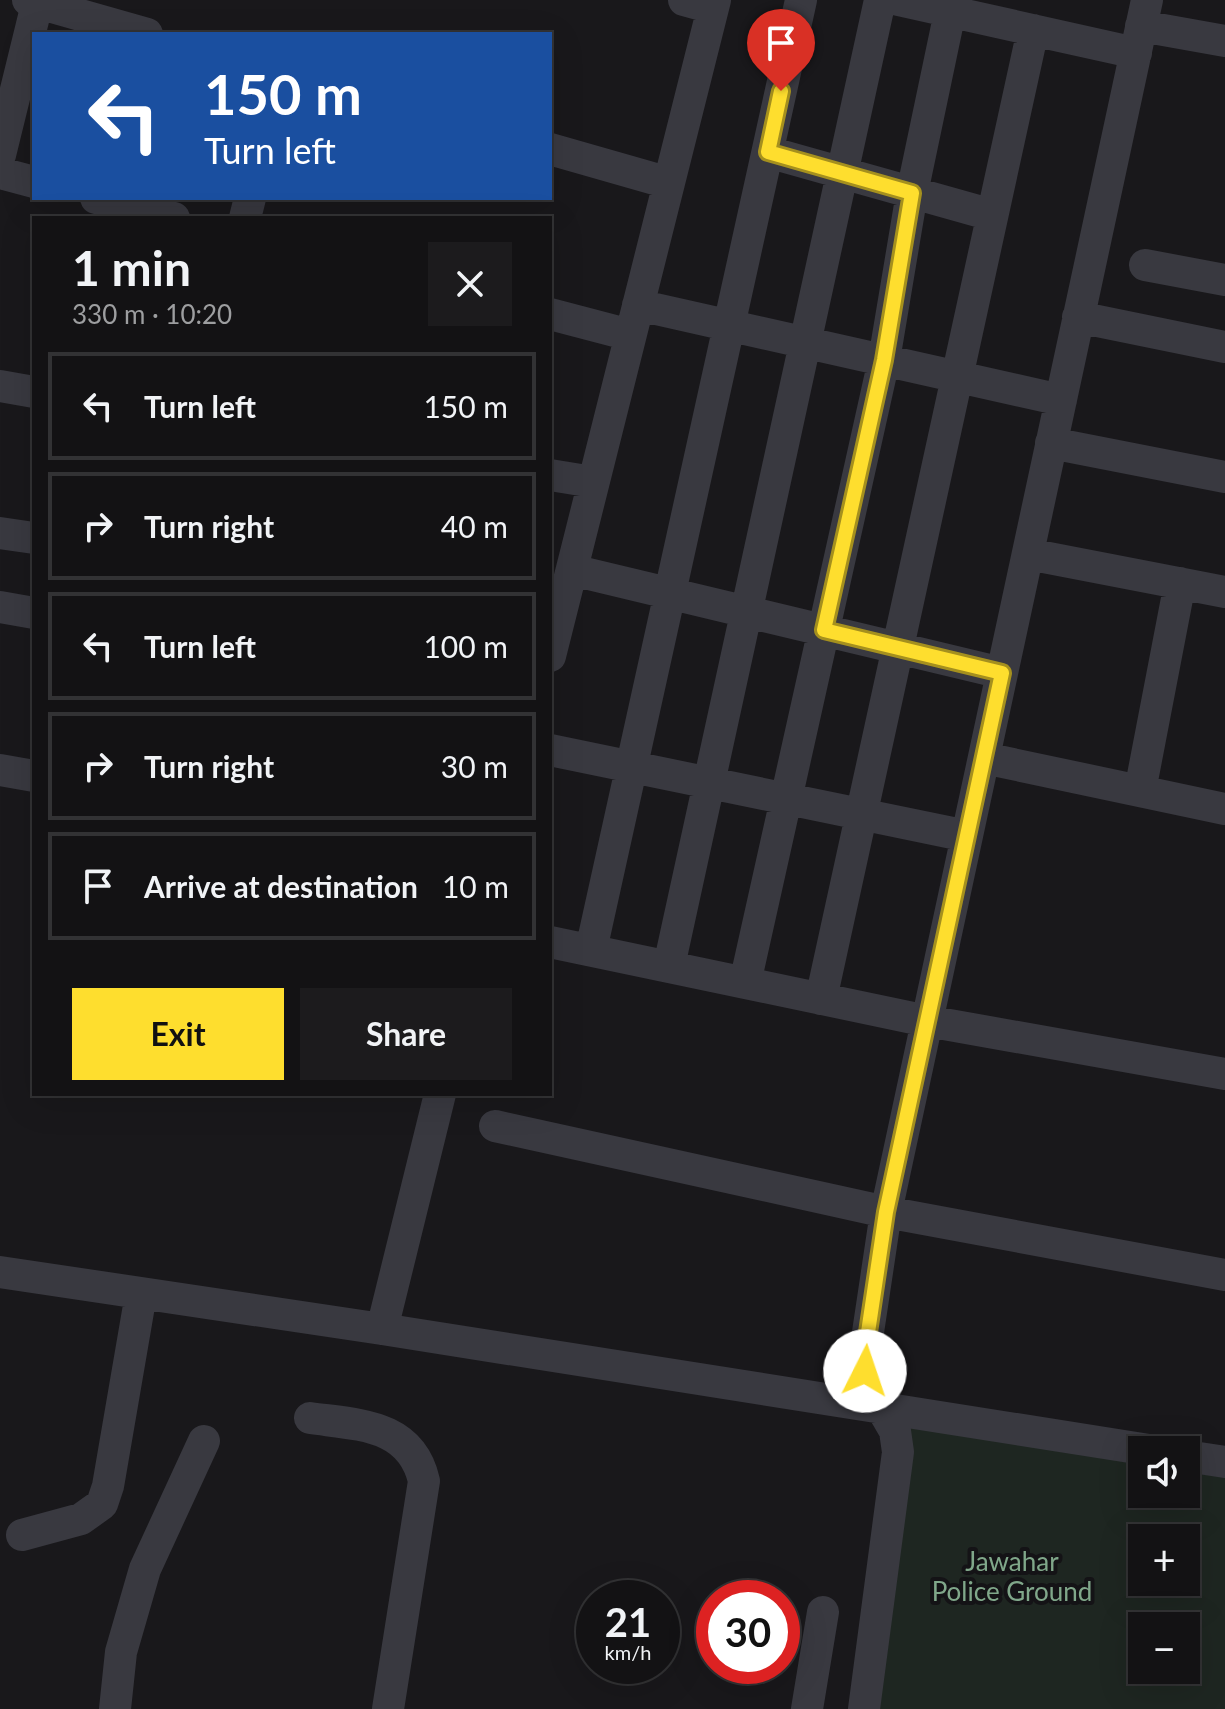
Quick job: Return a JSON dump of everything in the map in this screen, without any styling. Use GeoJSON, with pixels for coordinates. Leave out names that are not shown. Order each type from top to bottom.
{"type":"FeatureCollection","features":[{"type":"Feature","properties":{"kind":"street"},"geometry":{"type":"LineString","coordinates":[[591,950],[801,0]]}},
{"type":"Feature","properties":{"kind":"street"},"geometry":{"type":"LineString","coordinates":[[669,966],[880,0]]}},
{"type":"Feature","properties":{"kind":"street"},"geometry":{"type":"LineString","coordinates":[[898,0],[1033,30],[1141,26],[1225,41]]}},
{"type":"Feature","properties":{"kind":"street"},"geometry":{"type":"LineString","coordinates":[[0,155],[8,89],[34,1],[140,32]]}},
{"type":"Feature","properties":{"kind":"street"},"geometry":{"type":"LineString","coordinates":[[552,641],[555,618],[572,570],[669,183],[704,3]]}},
{"type":"Feature","properties":{"kind":"street"},"geometry":{"type":"LineString","coordinates":[[745,983],[884,360],[912,193],[950,12]]}},
{"type":"Feature","properties":{"kind":"street"},"geometry":{"type":"LineString","coordinates":[[864,1709],[898,1452],[895,1431],[873,1393],[865,1371],[886,1212],[1141,26]]}},
{"type":"Feature","properties":{"kind":"street"},"geometry":{"type":"LineString","coordinates":[[821,999],[1033,30]]}},
{"type":"Feature","properties":{"kind":"street"},"geometry":{"type":"LineString","coordinates":[[552,150],[669,183]]}},
{"type":"Feature","properties":{"kind":"street"},"geometry":{"type":"LineString","coordinates":[[768,152],[992,215]]}},
{"type":"Feature","properties":{"kind":"street"},"geometry":{"type":"LineString","coordinates":[[0,173],[32,181]]}},
{"type":"Feature","properties":{"kind":"street"},"geometry":{"type":"LineString","coordinates":[[104,200],[166,216]]}},
{"type":"Feature","properties":{"kind":"street"},"geometry":{"type":"LineString","coordinates":[[1145,265],[1225,280]]}},
{"type":"Feature","properties":{"kind":"street"},"geometry":{"type":"LineString","coordinates":[[552,314],[729,326],[1061,400]]}},
{"type":"Feature","properties":{"kind":"street"},"geometry":{"type":"LineString","coordinates":[[1078,317],[1225,347]]}},
{"type":"Feature","properties":{"kind":"street"},"geometry":{"type":"LineString","coordinates":[[0,386],[32,392]]}},
{"type":"Feature","properties":{"kind":"street"},"geometry":{"type":"LineString","coordinates":[[1051,443],[1225,477]]}},
{"type":"Feature","properties":{"kind":"street"},"geometry":{"type":"LineString","coordinates":[[552,475],[593,482]]}},
{"type":"Feature","properties":{"kind":"street"},"geometry":{"type":"LineString","coordinates":[[0,533],[32,538]]}},
{"type":"Feature","properties":{"kind":"street"},"geometry":{"type":"LineString","coordinates":[[1028,554],[1225,592]]}},
{"type":"Feature","properties":{"kind":"street"},"geometry":{"type":"LineString","coordinates":[[572,570],[1002,673]]}},
{"type":"Feature","properties":{"kind":"street"},"geometry":{"type":"LineString","coordinates":[[1140,791],[1180,583]]}},
{"type":"Feature","properties":{"kind":"street"},"geometry":{"type":"LineString","coordinates":[[0,607],[32,613]]}},
{"type":"Feature","properties":{"kind":"street"},"geometry":{"type":"LineString","coordinates":[[552,750],[967,836]]}},
{"type":"Feature","properties":{"kind":"street"},"geometry":{"type":"LineString","coordinates":[[984,758],[1225,809]]}},
{"type":"Feature","properties":{"kind":"street"},"geometry":{"type":"LineString","coordinates":[[0,770],[32,776]]}},
{"type":"Feature","properties":{"kind":"street"},"geometry":{"type":"LineString","coordinates":[[552,942],[927,1021],[1225,1074]]}},
{"type":"Feature","properties":{"kind":"street"},"geometry":{"type":"LineString","coordinates":[[382,1329],[440,1096]]}},
{"type":"Feature","properties":{"kind":"street"},"geometry":{"type":"LineString","coordinates":[[495,1126],[886,1212],[1225,1275]]}},
{"type":"Feature","properties":{"kind":"street"},"geometry":{"type":"LineString","coordinates":[[0,1272],[1128,1447]]}},
{"type":"Feature","properties":{"kind":"street"},"geometry":{"type":"LineString","coordinates":[[22,1535],[81,1519],[102,1504],[108,1486],[141,1294]]}},
{"type":"Feature","properties":{"kind":"street"},"geometry":{"type":"LineString","coordinates":[[310,1418],[377,1428],[402,1440],[421,1466],[424,1481],[388,1709]]}},
{"type":"Feature","properties":{"kind":"street"},"geometry":{"type":"LineString","coordinates":[[115,1709],[121,1652],[145,1569],[204,1441]]}},
{"type":"Feature","properties":{"kind":"street"},"geometry":{"type":"LineString","coordinates":[[1200,1458],[1225,1462]]}},
{"type":"Feature","properties":{"kind":"street"},"geometry":{"type":"LineString","coordinates":[[807,1709],[823,1612]]}},
{"type":"Feature","properties":{"kind":"green space","name":"Jawahar Police Ground"},"geometry":{"type":"Polygon","coordinates":[[[884,1408],[1128,1448],[1128,1508],[1200,1508],[1200,1458],[1225,1462],[1225,1709],[864,1709],[898,1452],[884,1408]]]}},
{"type":"Feature","properties":{"kind":"route"},"geometry":{"type":"LineString","coordinates":[[781,91],[768,152],[912,193],[884,360],[824,630],[1002,673],[886,1212],[865,1371]]}}]}
